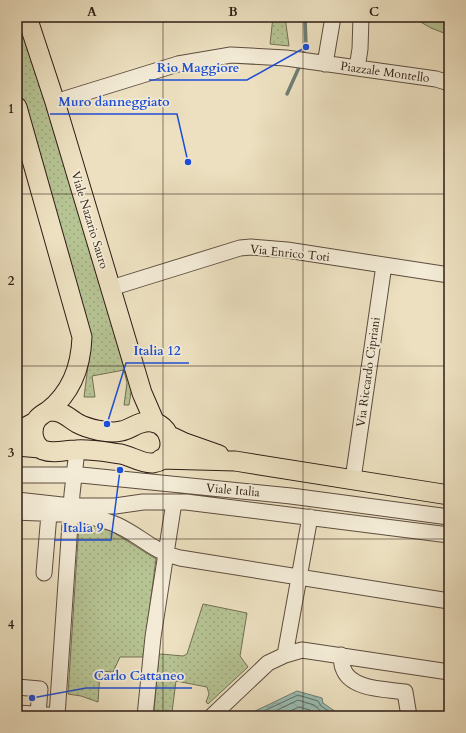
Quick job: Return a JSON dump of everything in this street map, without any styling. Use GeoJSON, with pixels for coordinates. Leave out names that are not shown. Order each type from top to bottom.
{"type":"FeatureCollection","features":[{"type":"Feature","properties":{"kind":"main road","name":"Viale Nazario Sauro"},"geometry":{"type":"LineString","coordinates":[[28,17],[142,393],[162,429]]}},
{"type":"Feature","properties":{"kind":"main road"},"geometry":{"type":"LineString","coordinates":[[17,107],[82,337],[79,359],[71,384],[57,404],[41,417],[17,432]]}},
{"type":"Feature","properties":{"kind":"main road"},"geometry":{"type":"LineString","coordinates":[[41,417],[60,412],[80,424],[106,431],[120,431],[142,422],[162,429],[185,443],[235,461]]}},
{"type":"Feature","properties":{"kind":"main road"},"geometry":{"type":"LineString","coordinates":[[40,448],[33,436],[41,417]]}},
{"type":"Feature","properties":{"kind":"main road"},"geometry":{"type":"LineString","coordinates":[[161,459],[170,448],[162,429]]}},
{"type":"Feature","properties":{"kind":"main road"},"geometry":{"type":"LineString","coordinates":[[17,446],[40,448],[51,452],[76,450],[122,454],[149,463],[161,459],[235,461],[449,495]]}},
{"type":"Feature","properties":{"kind":"street"},"geometry":{"type":"LineString","coordinates":[[319,63],[333,17]]}},
{"type":"Feature","properties":{"kind":"street"},"geometry":{"type":"LineString","coordinates":[[357,68],[360,49],[361,17]]}},
{"type":"Feature","properties":{"kind":"street","name":"Piazzale Montello"},"geometry":{"type":"LineString","coordinates":[[55,102],[178,64],[231,55],[286,58],[449,83]]}},
{"type":"Feature","properties":{"kind":"street","name":"Via Enrico Toti"},"geometry":{"type":"LineString","coordinates":[[111,288],[226,253],[251,247],[287,250],[449,275]]}},
{"type":"Feature","properties":{"kind":"street","name":"Via Riccardo Cipriani"},"geometry":{"type":"LineString","coordinates":[[353,479],[384,265]]}},
{"type":"Feature","properties":{"kind":"street"},"geometry":{"type":"LineString","coordinates":[[57,716],[73,475],[76,450]]}},
{"type":"Feature","properties":{"kind":"street","name":"Viale Italia"},"geometry":{"type":"LineString","coordinates":[[17,475],[73,475],[291,496],[449,517]]}},
{"type":"Feature","properties":{"kind":"street"},"geometry":{"type":"LineString","coordinates":[[17,500],[71,510],[113,523],[166,555],[300,578],[449,601]]}},
{"type":"Feature","properties":{"kind":"street"},"geometry":{"type":"LineString","coordinates":[[17,512],[49,514],[143,502],[186,502],[449,535]]}},
{"type":"Feature","properties":{"kind":"street"},"geometry":{"type":"LineString","coordinates":[[145,716],[152,638],[174,502]]}},
{"type":"Feature","properties":{"kind":"street"},"geometry":{"type":"LineString","coordinates":[[44,573],[49,514]]}},
{"type":"Feature","properties":{"kind":"street"},"geometry":{"type":"LineString","coordinates":[[285,655],[310,517]]}},
{"type":"Feature","properties":{"kind":"street"},"geometry":{"type":"LineString","coordinates":[[212,716],[268,663],[285,655],[302,650],[449,672]]}},
{"type":"Feature","properties":{"kind":"street"},"geometry":{"type":"LineString","coordinates":[[341,655],[342,667],[346,675],[354,682],[405,692],[409,716]]}},
{"type":"Feature","properties":{"kind":"street"},"geometry":{"type":"LineString","coordinates":[[17,687],[40,689],[38,714]]}},
{"type":"Feature","properties":{"kind":"street"},"geometry":{"type":"LineString","coordinates":[[17,713],[62,716]]}},
{"type":"Feature","properties":{"kind":"green space"},"geometry":{"type":"Polygon","coordinates":[[[273,17],[285,17],[289,46],[270,44],[273,17]]]}},
{"type":"Feature","properties":{"kind":"green space"},"geometry":{"type":"Polygon","coordinates":[[[412,17],[449,17],[449,35],[431,28],[412,17]]]}},
{"type":"Feature","properties":{"kind":"green space"},"geometry":{"type":"Polygon","coordinates":[[[24,32],[132,386],[129,405],[124,405],[127,383],[124,370],[92,376],[95,397],[84,397],[91,342],[17,81],[17,34],[24,32]]]}},
{"type":"Feature","properties":{"kind":"green space"},"geometry":{"type":"Polygon","coordinates":[[[79,524],[99,525],[108,529],[156,559],[143,657],[120,657],[113,672],[100,671],[98,702],[81,696],[68,694],[79,524]]]}},
{"type":"Feature","properties":{"kind":"green space"},"geometry":{"type":"Polygon","coordinates":[[[203,604],[247,613],[240,656],[248,667],[208,704],[206,702],[209,694],[207,687],[176,681],[172,712],[154,711],[159,655],[183,656],[187,654],[203,604]]]}},
{"type":"Feature","properties":{"kind":"water"},"geometry":{"type":"Polygon","coordinates":[[[297,691],[322,698],[323,703],[342,716],[245,716],[246,711],[249,714],[297,691]]]}},
{"type":"Feature","properties":{"kind":"waterway"},"geometry":{"type":"LineString","coordinates":[[302,57],[306,47],[305,17]]}},
{"type":"Feature","properties":{"kind":"waterway"},"geometry":{"type":"LineString","coordinates":[[287,94],[301,63]]}},
{"type":"Feature","properties":{"kind":"place","name":"Rio Maggiore"},"geometry":{"type":"Point","coordinates":[306,47]}},
{"type":"Feature","properties":{"kind":"place","name":"Muro danneggiato"},"geometry":{"type":"Point","coordinates":[188,162]}},
{"type":"Feature","properties":{"kind":"place","name":"Italia 12"},"geometry":{"type":"Point","coordinates":[107,424]}},
{"type":"Feature","properties":{"kind":"place","name":"Italia 9"},"geometry":{"type":"Point","coordinates":[120,470]}},
{"type":"Feature","properties":{"kind":"place","name":"Carlo Cattaneo"},"geometry":{"type":"Point","coordinates":[32,698]}}]}
